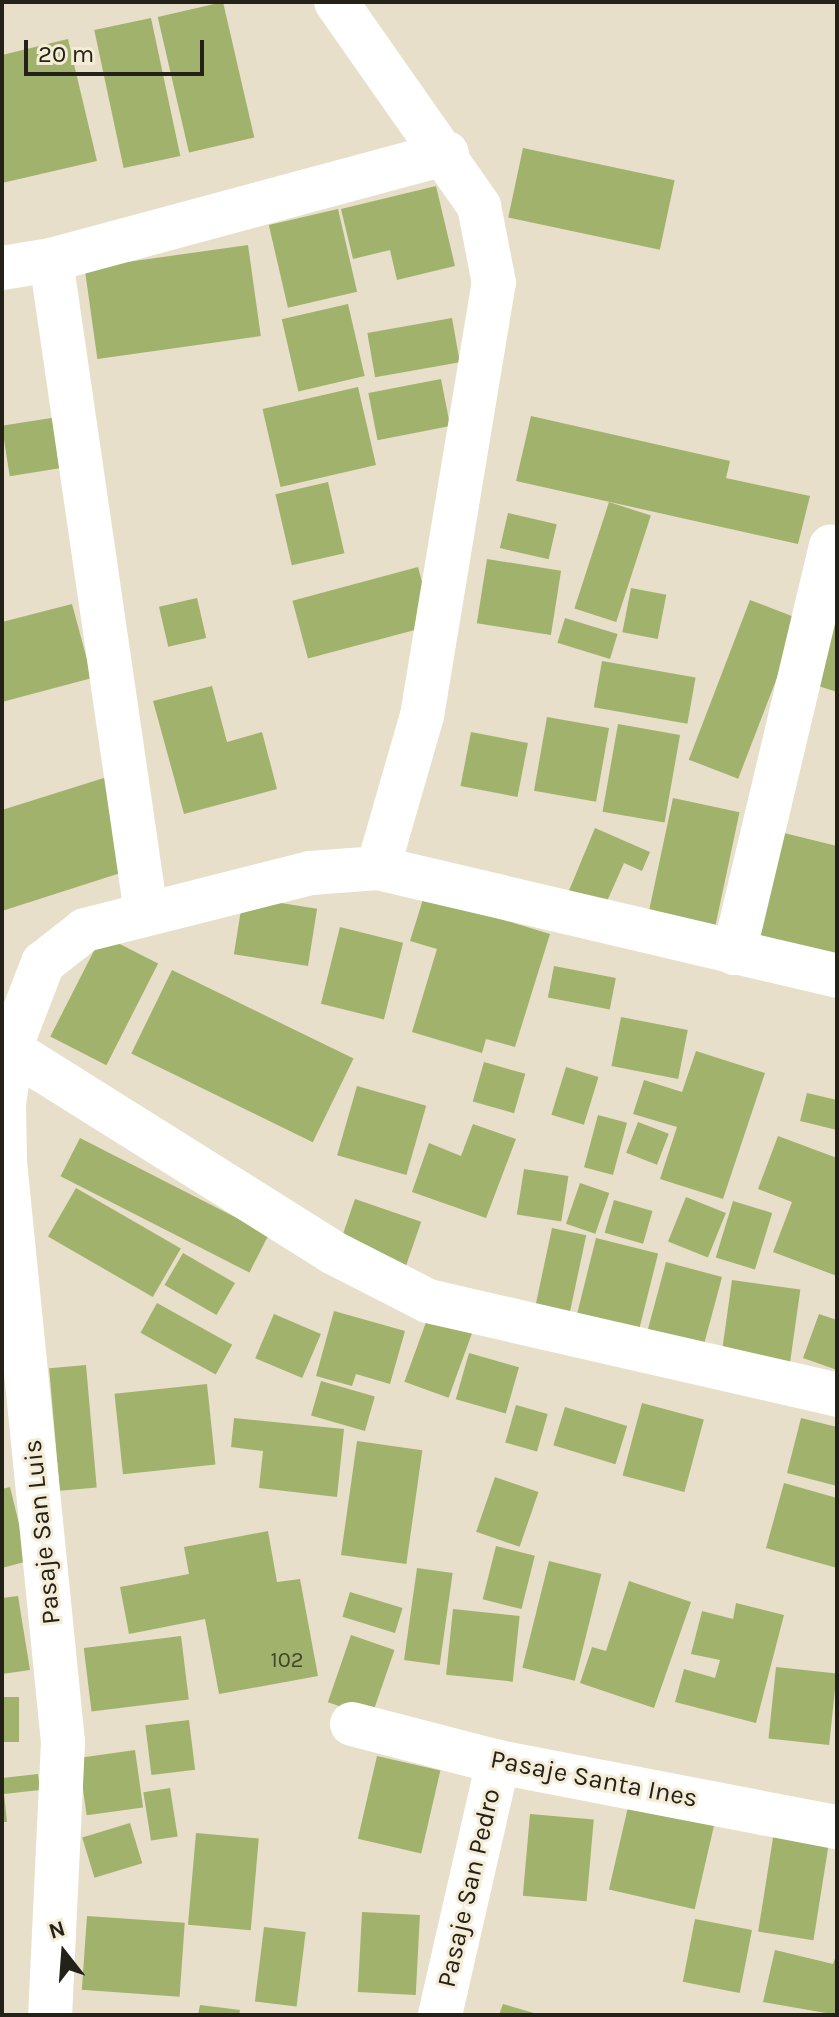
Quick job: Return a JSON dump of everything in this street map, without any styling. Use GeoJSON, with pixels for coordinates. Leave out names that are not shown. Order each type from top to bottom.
{"type":"FeatureCollection","features":[{"type":"Feature","properties":{"kind":"street"},"geometry":{"type":"LineString","coordinates":[[336,2],[447,153],[479,206],[494,283],[422,716],[378,868]]}},
{"type":"Feature","properties":{"kind":"street"},"geometry":{"type":"LineString","coordinates":[[2,268],[51,260],[447,153]]}},
{"type":"Feature","properties":{"kind":"street"},"geometry":{"type":"LineString","coordinates":[[51,260],[146,913]]}},
{"type":"Feature","properties":{"kind":"street"},"geometry":{"type":"LineString","coordinates":[[734,953],[831,546]]}},
{"type":"Feature","properties":{"kind":"street","name":"Pasaje San Luis"},"geometry":{"type":"LineString","coordinates":[[50,2015],[63,1742],[5,1162],[4,1103],[7,1060],[43,963],[85,930],[146,913],[245,893],[311,873],[378,868],[837,976]]}},
{"type":"Feature","properties":{"kind":"street"},"geometry":{"type":"LineString","coordinates":[[7,1060],[332,1252],[428,1301],[837,1395]]}},
{"type":"Feature","properties":{"kind":"street","name":"Pasaje Santa Ines"},"geometry":{"type":"LineString","coordinates":[[352,1724],[498,1762],[837,1827]]}},
{"type":"Feature","properties":{"kind":"street","name":"Pasaje San Pedro"},"geometry":{"type":"LineString","coordinates":[[440,2015],[498,1762]]}},
{"type":"Feature","properties":{"kind":"building"},"geometry":{"type":"Polygon","coordinates":[[[223,2],[254,137],[189,153],[158,17],[223,2]]]}},
{"type":"Feature","properties":{"kind":"building"},"geometry":{"type":"Polygon","coordinates":[[[151,18],[180,156],[124,168],[94,30],[151,18]]]}},
{"type":"Feature","properties":{"kind":"building"},"geometry":{"type":"Polygon","coordinates":[[[68,39],[97,161],[2,183],[2,55],[68,39]]]}},
{"type":"Feature","properties":{"kind":"building"},"geometry":{"type":"Polygon","coordinates":[[[523,148],[675,180],[660,250],[508,217],[523,148]]]}},
{"type":"Feature","properties":{"kind":"building"},"geometry":{"type":"Polygon","coordinates":[[[436,186],[455,266],[397,280],[390,250],[353,259],[341,209],[436,186]]]}},
{"type":"Feature","properties":{"kind":"building"},"geometry":{"type":"Polygon","coordinates":[[[338,209],[357,292],[288,308],[269,225],[338,209]]]}},
{"type":"Feature","properties":{"kind":"building"},"geometry":{"type":"Polygon","coordinates":[[[248,245],[261,336],[97,359],[85,268],[248,245]]]}},
{"type":"Feature","properties":{"kind":"building"},"geometry":{"type":"Polygon","coordinates":[[[348,304],[365,376],[298,391],[282,319],[348,304]]]}},
{"type":"Feature","properties":{"kind":"building"},"geometry":{"type":"Polygon","coordinates":[[[452,318],[460,362],[375,377],[367,333],[452,318]]]}},
{"type":"Feature","properties":{"kind":"building"},"geometry":{"type":"Polygon","coordinates":[[[441,379],[450,426],[378,440],[368,393],[441,379]]]}},
{"type":"Feature","properties":{"kind":"building"},"geometry":{"type":"Polygon","coordinates":[[[358,387],[376,465],[281,487],[263,409],[358,387]]]}},
{"type":"Feature","properties":{"kind":"building"},"geometry":{"type":"Polygon","coordinates":[[[64,416],[72,466],[10,476],[2,426],[64,416]]]}},
{"type":"Feature","properties":{"kind":"building"},"geometry":{"type":"Polygon","coordinates":[[[531,416],[730,461],[726,478],[810,496],[798,544],[516,481],[531,416]]]}},
{"type":"Feature","properties":{"kind":"building"},"geometry":{"type":"Polygon","coordinates":[[[328,482],[344,553],[292,565],[275,494],[328,482]]]}},
{"type":"Feature","properties":{"kind":"building"},"geometry":{"type":"Polygon","coordinates":[[[609,502],[651,516],[616,622],[574,609],[609,502]]]}},
{"type":"Feature","properties":{"kind":"building"},"geometry":{"type":"Polygon","coordinates":[[[508,513],[557,524],[549,559],[500,548],[508,513]]]}},
{"type":"Feature","properties":{"kind":"building"},"geometry":{"type":"Polygon","coordinates":[[[487,559],[561,571],[551,635],[477,623],[487,559]]]}},
{"type":"Feature","properties":{"kind":"building"},"geometry":{"type":"Polygon","coordinates":[[[418,567],[434,625],[308,659],[292,601],[418,567]]]}},
{"type":"Feature","properties":{"kind":"building"},"geometry":{"type":"Polygon","coordinates":[[[631,588],[666,595],[658,639],[622,632],[631,588]]]}},
{"type":"Feature","properties":{"kind":"building"},"geometry":{"type":"Polygon","coordinates":[[[197,598],[206,638],[168,647],[159,607],[197,598]]]}},
{"type":"Feature","properties":{"kind":"building"},"geometry":{"type":"Polygon","coordinates":[[[750,600],[799,619],[738,779],[689,760],[750,600]]]}},
{"type":"Feature","properties":{"kind":"building"},"geometry":{"type":"Polygon","coordinates":[[[72,604],[92,678],[2,702],[2,622],[72,604]]]}},
{"type":"Feature","properties":{"kind":"building"},"geometry":{"type":"Polygon","coordinates":[[[837,605],[837,692],[800,680],[837,605]]]}},
{"type":"Feature","properties":{"kind":"building"},"geometry":{"type":"Polygon","coordinates":[[[565,618],[618,634],[610,659],[557,643],[565,618]]]}},
{"type":"Feature","properties":{"kind":"building"},"geometry":{"type":"Polygon","coordinates":[[[602,661],[696,677],[687,724],[594,707],[602,661]]]}},
{"type":"Feature","properties":{"kind":"building"},"geometry":{"type":"Polygon","coordinates":[[[212,686],[227,742],[262,732],[277,789],[184,814],[153,701],[212,686]]]}},
{"type":"Feature","properties":{"kind":"building"},"geometry":{"type":"Polygon","coordinates":[[[547,717],[609,728],[596,802],[534,791],[547,717]]]}},
{"type":"Feature","properties":{"kind":"building"},"geometry":{"type":"Polygon","coordinates":[[[618,724],[680,735],[665,823],[603,812],[618,724]]]}},
{"type":"Feature","properties":{"kind":"building"},"geometry":{"type":"Polygon","coordinates":[[[471,732],[528,743],[517,797],[461,786],[471,732]]]}},
{"type":"Feature","properties":{"kind":"building"},"geometry":{"type":"Polygon","coordinates":[[[107,777],[136,868],[2,911],[2,810],[107,777]]]}},
{"type":"Feature","properties":{"kind":"building"},"geometry":{"type":"Polygon","coordinates":[[[673,798],[740,812],[715,930],[648,915],[673,798]]]}},
{"type":"Feature","properties":{"kind":"building"},"geometry":{"type":"Polygon","coordinates":[[[595,828],[650,852],[642,871],[624,863],[604,908],[568,893],[595,828]]]}},
{"type":"Feature","properties":{"kind":"building"},"geometry":{"type":"Polygon","coordinates":[[[784,833],[837,846],[837,966],[756,946],[784,833]]]}},
{"type":"Feature","properties":{"kind":"building"},"geometry":{"type":"Polygon","coordinates":[[[424,896],[550,934],[515,1047],[486,1039],[482,1053],[412,1032],[437,949],[410,941],[424,896]]]}},
{"type":"Feature","properties":{"kind":"building"},"geometry":{"type":"Polygon","coordinates":[[[243,897],[317,909],[308,966],[234,954],[243,897]]]}},
{"type":"Feature","properties":{"kind":"building"},"geometry":{"type":"Polygon","coordinates":[[[340,927],[403,943],[384,1019],[321,1004],[340,927]]]}},
{"type":"Feature","properties":{"kind":"building"},"geometry":{"type":"Polygon","coordinates":[[[102,935],[158,964],[106,1065],[50,1037],[102,935]]]}},
{"type":"Feature","properties":{"kind":"building"},"geometry":{"type":"Polygon","coordinates":[[[554,966],[616,978],[610,1009],[548,997],[554,966]]]}},
{"type":"Feature","properties":{"kind":"building"},"geometry":{"type":"Polygon","coordinates":[[[172,970],[354,1059],[313,1142],[131,1054],[172,970]]]}},
{"type":"Feature","properties":{"kind":"building"},"geometry":{"type":"Polygon","coordinates":[[[621,1017],[688,1030],[678,1079],[611,1066],[621,1017]]]}},
{"type":"Feature","properties":{"kind":"building"},"geometry":{"type":"Polygon","coordinates":[[[696,1051],[765,1073],[723,1199],[660,1179],[677,1127],[633,1114],[644,1080],[682,1092],[696,1051]]]}},
{"type":"Feature","properties":{"kind":"building"},"geometry":{"type":"Polygon","coordinates":[[[484,1062],[525,1074],[514,1113],[473,1101],[484,1062]]]}},
{"type":"Feature","properties":{"kind":"building"},"geometry":{"type":"Polygon","coordinates":[[[566,1067],[599,1077],[584,1125],[551,1115],[566,1067]]]}},
{"type":"Feature","properties":{"kind":"building"},"geometry":{"type":"Polygon","coordinates":[[[357,1086],[426,1106],[406,1175],[337,1155],[357,1086]]]}},
{"type":"Feature","properties":{"kind":"building"},"geometry":{"type":"Polygon","coordinates":[[[807,1093],[837,1100],[837,1130],[800,1121],[807,1093]]]}},
{"type":"Feature","properties":{"kind":"building"},"geometry":{"type":"Polygon","coordinates":[[[598,1115],[627,1123],[613,1175],[584,1167],[598,1115]]]}},
{"type":"Feature","properties":{"kind":"building"},"geometry":{"type":"Polygon","coordinates":[[[638,1122],[669,1134],[657,1165],[626,1153],[638,1122]]]}},
{"type":"Feature","properties":{"kind":"building"},"geometry":{"type":"Polygon","coordinates":[[[473,1124],[516,1139],[486,1218],[412,1192],[429,1143],[461,1156],[473,1124]]]}},
{"type":"Feature","properties":{"kind":"building"},"geometry":{"type":"Polygon","coordinates":[[[778,1136],[837,1158],[837,1276],[773,1252],[792,1202],[758,1189],[778,1136]]]}},
{"type":"Feature","properties":{"kind":"building"},"geometry":{"type":"Polygon","coordinates":[[[80,1138],[269,1234],[249,1273],[60,1176],[80,1138]]]}},
{"type":"Feature","properties":{"kind":"building"},"geometry":{"type":"Polygon","coordinates":[[[524,1169],[568,1176],[561,1221],[517,1214],[524,1169]]]}},
{"type":"Feature","properties":{"kind":"building"},"geometry":{"type":"Polygon","coordinates":[[[580,1183],[609,1193],[595,1234],[566,1224],[580,1183]]]}},
{"type":"Feature","properties":{"kind":"building"},"geometry":{"type":"Polygon","coordinates":[[[76,1188],[181,1248],[153,1297],[48,1236],[76,1188]]]}},
{"type":"Feature","properties":{"kind":"building"},"geometry":{"type":"Polygon","coordinates":[[[686,1197],[726,1213],[708,1258],[668,1242],[686,1197]]]}},
{"type":"Feature","properties":{"kind":"building"},"geometry":{"type":"Polygon","coordinates":[[[355,1199],[421,1222],[405,1268],[339,1245],[355,1199]]]}},
{"type":"Feature","properties":{"kind":"building"},"geometry":{"type":"Polygon","coordinates":[[[614,1200],[652,1211],[643,1244],[605,1233],[614,1200]]]}},
{"type":"Feature","properties":{"kind":"building"},"geometry":{"type":"Polygon","coordinates":[[[733,1201],[772,1213],[755,1269],[716,1257],[733,1201]]]}},
{"type":"Feature","properties":{"kind":"building"},"geometry":{"type":"Polygon","coordinates":[[[552,1228],[586,1235],[567,1325],[533,1318],[552,1228]]]}},
{"type":"Feature","properties":{"kind":"building"},"geometry":{"type":"Polygon","coordinates":[[[596,1238],[658,1253],[637,1339],[575,1323],[596,1238]]]}},
{"type":"Feature","properties":{"kind":"building"},"geometry":{"type":"Polygon","coordinates":[[[183,1253],[235,1283],[216,1315],[165,1285],[183,1253]]]}},
{"type":"Feature","properties":{"kind":"building"},"geometry":{"type":"Polygon","coordinates":[[[666,1262],[722,1277],[702,1353],[646,1338],[666,1262]]]}},
{"type":"Feature","properties":{"kind":"building"},"geometry":{"type":"Polygon","coordinates":[[[732,1280],[800,1290],[789,1368],[721,1358],[732,1280]]]}},
{"type":"Feature","properties":{"kind":"building"},"geometry":{"type":"Polygon","coordinates":[[[157,1303],[232,1345],[216,1374],[141,1333],[157,1303]]]}},
{"type":"Feature","properties":{"kind":"building"},"geometry":{"type":"Polygon","coordinates":[[[334,1311],[405,1331],[390,1384],[356,1374],[352,1386],[316,1376],[334,1311]]]}},
{"type":"Feature","properties":{"kind":"building"},"geometry":{"type":"Polygon","coordinates":[[[274,1314],[321,1334],[302,1378],[255,1358],[274,1314]]]}},
{"type":"Feature","properties":{"kind":"building"},"geometry":{"type":"Polygon","coordinates":[[[429,1314],[473,1330],[449,1398],[404,1382],[429,1314]]]}},
{"type":"Feature","properties":{"kind":"building"},"geometry":{"type":"Polygon","coordinates":[[[819,1314],[837,1320],[837,1370],[803,1358],[819,1314]]]}},
{"type":"Feature","properties":{"kind":"building"},"geometry":{"type":"Polygon","coordinates":[[[469,1353],[519,1367],[506,1413],[456,1399],[469,1353]]]}},
{"type":"Feature","properties":{"kind":"building"},"geometry":{"type":"Polygon","coordinates":[[[86,1365],[97,1488],[60,1491],[49,1368],[86,1365]]]}},
{"type":"Feature","properties":{"kind":"building"},"geometry":{"type":"Polygon","coordinates":[[[321,1381],[375,1396],[365,1431],[311,1416],[321,1381]]]}},
{"type":"Feature","properties":{"kind":"building"},"geometry":{"type":"Polygon","coordinates":[[[207,1384],[215,1465],[123,1474],[115,1394],[207,1384]]]}},
{"type":"Feature","properties":{"kind":"building"},"geometry":{"type":"Polygon","coordinates":[[[642,1403],[704,1420],[684,1492],[623,1475],[642,1403]]]}},
{"type":"Feature","properties":{"kind":"building"},"geometry":{"type":"Polygon","coordinates":[[[516,1405],[548,1414],[537,1452],[505,1442],[516,1405]]]}},
{"type":"Feature","properties":{"kind":"building"},"geometry":{"type":"Polygon","coordinates":[[[565,1407],[627,1426],[615,1464],[553,1445],[565,1407]]]}},
{"type":"Feature","properties":{"kind":"building"},"geometry":{"type":"Polygon","coordinates":[[[234,1418],[344,1429],[337,1497],[259,1488],[263,1451],[231,1447],[234,1418]]]}},
{"type":"Feature","properties":{"kind":"building"},"geometry":{"type":"Polygon","coordinates":[[[801,1418],[837,1427],[837,1486],[787,1473],[801,1418]]]}},
{"type":"Feature","properties":{"kind":"building"},"geometry":{"type":"Polygon","coordinates":[[[357,1441],[422,1450],[406,1564],[341,1555],[357,1441]]]}},
{"type":"Feature","properties":{"kind":"building"},"geometry":{"type":"Polygon","coordinates":[[[495,1477],[538,1492],[520,1547],[476,1532],[495,1477]]]}},
{"type":"Feature","properties":{"kind":"building"},"geometry":{"type":"Polygon","coordinates":[[[784,1483],[837,1498],[837,1568],[766,1548],[784,1483]]]}},
{"type":"Feature","properties":{"kind":"building"},"geometry":{"type":"Polygon","coordinates":[[[10,1487],[28,1561],[2,1568],[2,1489],[10,1487]]]}},
{"type":"Feature","properties":{"kind":"building"},"geometry":{"type":"Polygon","coordinates":[[[268,1531],[277,1582],[300,1579],[318,1676],[219,1694],[205,1619],[129,1634],[120,1587],[189,1574],[184,1547],[268,1531]]]}},
{"type":"Feature","properties":{"kind":"building"},"geometry":{"type":"Polygon","coordinates":[[[496,1546],[535,1556],[522,1609],[483,1599],[496,1546]]]}},
{"type":"Feature","properties":{"kind":"building"},"geometry":{"type":"Polygon","coordinates":[[[549,1561],[601,1574],[575,1681],[522,1668],[549,1561]]]}},
{"type":"Feature","properties":{"kind":"building"},"geometry":{"type":"Polygon","coordinates":[[[417,1568],[453,1573],[440,1665],[404,1660],[417,1568]]]}},
{"type":"Feature","properties":{"kind":"building"},"geometry":{"type":"Polygon","coordinates":[[[629,1581],[691,1602],[654,1708],[580,1683],[592,1647],[606,1651],[629,1581]]]}},
{"type":"Feature","properties":{"kind":"building"},"geometry":{"type":"Polygon","coordinates":[[[350,1592],[403,1608],[395,1633],[342,1617],[350,1592]]]}},
{"type":"Feature","properties":{"kind":"building"},"geometry":{"type":"Polygon","coordinates":[[[18,1596],[30,1670],[2,1674],[2,1598],[18,1596]]]}},
{"type":"Feature","properties":{"kind":"building"},"geometry":{"type":"Polygon","coordinates":[[[736,1603],[784,1615],[756,1723],[675,1702],[684,1669],[715,1678],[720,1660],[691,1654],[702,1611],[733,1619],[736,1603]]]}},
{"type":"Feature","properties":{"kind":"building"},"geometry":{"type":"Polygon","coordinates":[[[453,1609],[520,1616],[513,1682],[446,1675],[453,1609]]]}},
{"type":"Feature","properties":{"kind":"building"},"geometry":{"type":"Polygon","coordinates":[[[351,1635],[394,1650],[371,1717],[328,1702],[351,1635]]]}},
{"type":"Feature","properties":{"kind":"building"},"geometry":{"type":"Polygon","coordinates":[[[181,1636],[189,1700],[92,1711],[84,1648],[181,1636]]]}},
{"type":"Feature","properties":{"kind":"building"},"geometry":{"type":"Polygon","coordinates":[[[776,1667],[837,1673],[829,1745],[768,1739],[776,1667]]]}},
{"type":"Feature","properties":{"kind":"building"},"geometry":{"type":"Polygon","coordinates":[[[2,1697],[19,1697],[19,1742],[2,1742],[2,1697]]]}},
{"type":"Feature","properties":{"kind":"building"},"geometry":{"type":"Polygon","coordinates":[[[189,1720],[195,1770],[151,1775],[145,1725],[189,1720]]]}},
{"type":"Feature","properties":{"kind":"building"},"geometry":{"type":"Polygon","coordinates":[[[135,1750],[143,1807],[87,1815],[79,1758],[135,1750]]]}},
{"type":"Feature","properties":{"kind":"building"},"geometry":{"type":"Polygon","coordinates":[[[377,1756],[440,1771],[421,1853],[358,1839],[377,1756]]]}},
{"type":"Feature","properties":{"kind":"building"},"geometry":{"type":"Polygon","coordinates":[[[38,1774],[40,1790],[4,1794],[7,1822],[2,1822],[2,1778],[38,1774]]]}},
{"type":"Feature","properties":{"kind":"building"},"geometry":{"type":"Polygon","coordinates":[[[170,1788],[178,1836],[151,1841],[143,1792],[170,1788]]]}},
{"type":"Feature","properties":{"kind":"building"},"geometry":{"type":"Polygon","coordinates":[[[631,1794],[717,1814],[695,1909],[609,1889],[631,1794]]]}},
{"type":"Feature","properties":{"kind":"building"},"geometry":{"type":"Polygon","coordinates":[[[530,1814],[594,1820],[587,1901],[523,1896],[530,1814]]]}},
{"type":"Feature","properties":{"kind":"building"},"geometry":{"type":"Polygon","coordinates":[[[776,1819],[831,1828],[813,1940],[758,1932],[776,1819]]]}},
{"type":"Feature","properties":{"kind":"building"},"geometry":{"type":"Polygon","coordinates":[[[130,1823],[142,1863],[94,1878],[82,1838],[130,1823]]]}},
{"type":"Feature","properties":{"kind":"building"},"geometry":{"type":"Polygon","coordinates":[[[196,1833],[259,1838],[251,1930],[188,1925],[196,1833]]]}},
{"type":"Feature","properties":{"kind":"building"},"geometry":{"type":"Polygon","coordinates":[[[362,1912],[420,1915],[416,1995],[358,1992],[362,1912]]]}},
{"type":"Feature","properties":{"kind":"building"},"geometry":{"type":"Polygon","coordinates":[[[87,1916],[185,1923],[180,1997],[82,1990],[87,1916]]]}},
{"type":"Feature","properties":{"kind":"building"},"geometry":{"type":"Polygon","coordinates":[[[695,1919],[752,1930],[740,1993],[683,1982],[695,1919]]]}},
{"type":"Feature","properties":{"kind":"building"},"geometry":{"type":"Polygon","coordinates":[[[264,1927],[306,1932],[297,2007],[255,2001],[264,1927]]]}},
{"type":"Feature","properties":{"kind":"building"},"geometry":{"type":"Polygon","coordinates":[[[775,1950],[833,1964],[837,1953],[837,2015],[763,2002],[775,1950]]]}},
{"type":"Feature","properties":{"kind":"building"},"geometry":{"type":"Polygon","coordinates":[[[503,2004],[537,2014],[537,2015],[499,2015],[503,2004]]]}},
{"type":"Feature","properties":{"kind":"building"},"geometry":{"type":"Polygon","coordinates":[[[200,2005],[240,2010],[239,2015],[198,2015],[200,2005]]]}}]}
